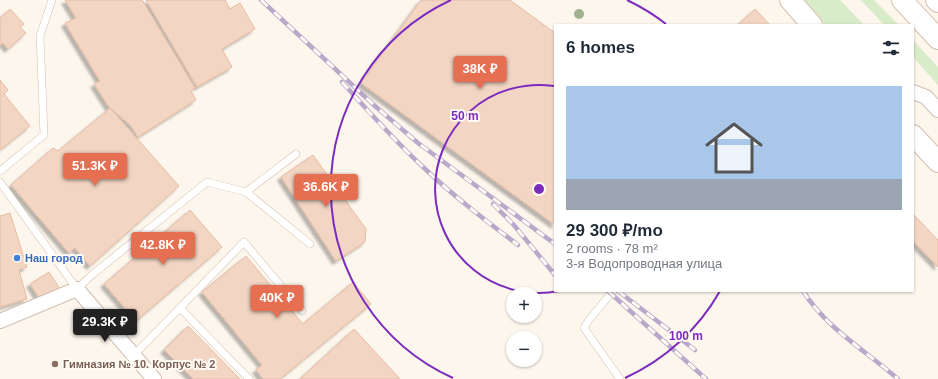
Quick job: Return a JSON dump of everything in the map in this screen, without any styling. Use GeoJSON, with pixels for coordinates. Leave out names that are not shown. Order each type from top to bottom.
{"type":"FeatureCollection","features":[{"type":"Feature","properties":{"kind":"main road"},"geometry":{"type":"LineString","coordinates":[[790,0],[811,24]]}},
{"type":"Feature","properties":{"kind":"main road"},"geometry":{"type":"LineString","coordinates":[[902,0],[938,39]]}},
{"type":"Feature","properties":{"kind":"main road"},"geometry":{"type":"LineString","coordinates":[[914,136],[938,162]]}},
{"type":"Feature","properties":{"kind":"street"},"geometry":{"type":"LineString","coordinates":[[914,92],[926,97],[938,110]]}},
{"type":"Feature","properties":{"kind":"street"},"geometry":{"type":"LineString","coordinates":[[0,321],[77,289],[154,379]]}},
{"type":"Feature","properties":{"kind":"lane"},"geometry":{"type":"LineString","coordinates":[[0,171],[44,135],[40,36],[52,0]]}},
{"type":"Feature","properties":{"kind":"lane"},"geometry":{"type":"LineString","coordinates":[[246,192],[296,154]]}},
{"type":"Feature","properties":{"kind":"lane"},"geometry":{"type":"LineString","coordinates":[[0,182],[77,289],[93,274],[207,182],[246,192],[310,244]]}},
{"type":"Feature","properties":{"kind":"lane"},"geometry":{"type":"LineString","coordinates":[[133,356],[244,242],[302,311]]}},
{"type":"Feature","properties":{"kind":"lane"},"geometry":{"type":"LineString","coordinates":[[612,292],[584,328],[620,379]]}},
{"type":"Feature","properties":{"kind":"lane"},"geometry":{"type":"LineString","coordinates":[[180,308],[249,379]]}},
{"type":"Feature","properties":{"kind":"green space"},"geometry":{"type":"Polygon","coordinates":[[[802,0],[840,0],[863,24],[824,24],[802,0]]]}},
{"type":"Feature","properties":{"kind":"green space"},"geometry":{"type":"Polygon","coordinates":[[[861,0],[874,0],[898,24],[883,24],[861,0]]]}},
{"type":"Feature","properties":{"kind":"green space"},"geometry":{"type":"Polygon","coordinates":[[[914,41],[938,67],[938,85],[914,58],[914,41]]]}},
{"type":"Feature","properties":{"kind":"building"},"geometry":{"type":"Polygon","coordinates":[[[65,0],[142,0],[195,88],[191,91],[196,100],[138,137],[130,125],[109,107],[94,84],[100,81],[65,23],[76,18],[65,0]]]}},
{"type":"Feature","properties":{"kind":"building"},"geometry":{"type":"Polygon","coordinates":[[[146,0],[225,0],[230,9],[240,3],[255,29],[222,49],[232,67],[197,87],[146,0]]]}},
{"type":"Feature","properties":{"kind":"building"},"geometry":{"type":"Polygon","coordinates":[[[421,0],[510,0],[554,32],[554,224],[361,83],[421,0]]]}},
{"type":"Feature","properties":{"kind":"building"},"geometry":{"type":"Polygon","coordinates":[[[10,9],[24,24],[20,27],[26,33],[8,49],[3,43],[0,46],[0,18],[10,9]]]}},
{"type":"Feature","properties":{"kind":"building"},"geometry":{"type":"Polygon","coordinates":[[[755,9],[769,24],[739,24],[755,9]]]}},
{"type":"Feature","properties":{"kind":"building"},"geometry":{"type":"Polygon","coordinates":[[[0,80],[8,90],[4,94],[30,126],[0,150],[0,80]]]}},
{"type":"Feature","properties":{"kind":"building"},"geometry":{"type":"Polygon","coordinates":[[[110,108],[179,186],[90,266],[75,248],[69,253],[11,185],[53,148],[58,151],[110,108]]]}},
{"type":"Feature","properties":{"kind":"building"},"geometry":{"type":"Polygon","coordinates":[[[313,155],[366,229],[365,242],[336,261],[281,177],[313,155]]]}},
{"type":"Feature","properties":{"kind":"building"},"geometry":{"type":"Polygon","coordinates":[[[190,210],[222,247],[136,321],[104,284],[190,210]]]}},
{"type":"Feature","properties":{"kind":"building"},"geometry":{"type":"Polygon","coordinates":[[[10,213],[27,267],[19,270],[27,299],[0,307],[0,216],[10,213]]]}},
{"type":"Feature","properties":{"kind":"building"},"geometry":{"type":"Polygon","coordinates":[[[914,215],[938,240],[938,267],[914,242],[914,215]]]}},
{"type":"Feature","properties":{"kind":"building"},"geometry":{"type":"Polygon","coordinates":[[[246,256],[303,324],[353,282],[371,304],[280,379],[263,379],[256,370],[262,365],[202,292],[246,256]]]}},
{"type":"Feature","properties":{"kind":"building"},"geometry":{"type":"Polygon","coordinates":[[[49,272],[60,289],[41,301],[30,284],[49,272]]]}},
{"type":"Feature","properties":{"kind":"building"},"geometry":{"type":"Polygon","coordinates":[[[188,326],[240,379],[193,379],[164,350],[188,326]]]}},
{"type":"Feature","properties":{"kind":"building"},"geometry":{"type":"Polygon","coordinates":[[[354,329],[400,379],[300,379],[354,329]]]}},
{"type":"Feature","properties":{"kind":"railway"},"geometry":{"type":"LineString","coordinates":[[261,0],[375,106],[418,143],[554,243]]}},
{"type":"Feature","properties":{"kind":"railway"},"geometry":{"type":"LineString","coordinates":[[342,82],[391,136],[433,177],[518,245]]}},
{"type":"Feature","properties":{"kind":"railway"},"geometry":{"type":"LineString","coordinates":[[493,204],[513,224],[554,274]]}},
{"type":"Feature","properties":{"kind":"railway"},"geometry":{"type":"LineString","coordinates":[[609,292],[706,379]]}},
{"type":"Feature","properties":{"kind":"railway"},"geometry":{"type":"LineString","coordinates":[[619,292],[695,350]]}},
{"type":"Feature","properties":{"kind":"railway"},"geometry":{"type":"LineString","coordinates":[[804,292],[823,317],[898,379]]}},
{"type":"Feature","properties":{"kind":"place","name":"Наш город"},"geometry":{"type":"Point","coordinates":[17,258]}},
{"type":"Feature","properties":{"kind":"place","name":"Гимназия № 10. Корпус № 2"},"geometry":{"type":"Point","coordinates":[55,364]}}]}
